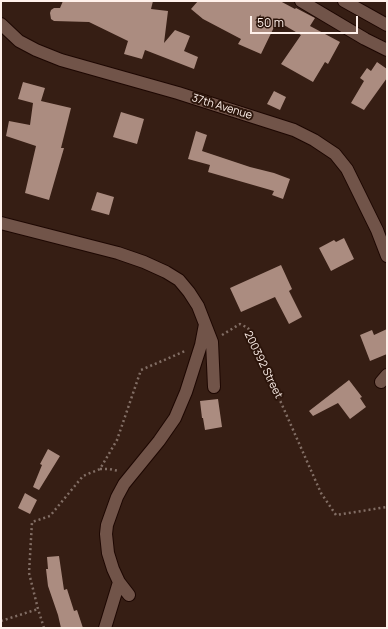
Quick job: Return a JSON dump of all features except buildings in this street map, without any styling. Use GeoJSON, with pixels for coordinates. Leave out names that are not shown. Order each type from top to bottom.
{"type":"FeatureCollection","features":[{"type":"Feature","properties":{"kind":"street"},"geometry":{"type":"LineString","coordinates":[[302,1],[365,39],[387,50]]}},
{"type":"Feature","properties":{"kind":"street"},"geometry":{"type":"LineString","coordinates":[[344,1],[387,25]]}},
{"type":"Feature","properties":{"kind":"street","name":"37th Avenue"},"geometry":{"type":"LineString","coordinates":[[1,24],[19,41],[61,60],[178,93],[287,128],[314,140],[334,154],[347,168],[377,230],[387,256]]}},
{"type":"Feature","properties":{"kind":"street"},"geometry":{"type":"LineString","coordinates":[[1,223],[118,253],[144,262],[166,272],[178,280],[189,292],[198,306],[205,324],[206,343],[214,387]]}},
{"type":"Feature","properties":{"kind":"street"},"geometry":{"type":"LineString","coordinates":[[130,595],[119,582],[113,569],[108,553],[106,534],[107,525],[117,498],[131,476],[175,418],[206,343]]}},
{"type":"Feature","properties":{"kind":"street"},"geometry":{"type":"LineString","coordinates":[[104,628],[119,582]]}},
{"type":"Feature","properties":{"kind":"path","name":"200392 Street"},"geometry":{"type":"LineString","coordinates":[[206,343],[240,324],[248,328],[321,493],[336,515],[387,507]]}},
{"type":"Feature","properties":{"kind":"path"},"geometry":{"type":"LineString","coordinates":[[100,469],[117,440],[141,370],[206,343]]}},
{"type":"Feature","properties":{"kind":"path"},"geometry":{"type":"LineString","coordinates":[[44,628],[29,573],[32,522],[50,516],[83,476],[100,469],[109,469],[131,476]]}},
{"type":"Feature","properties":{"kind":"path"},"geometry":{"type":"LineString","coordinates":[[1,621],[38,609]]}}]}
